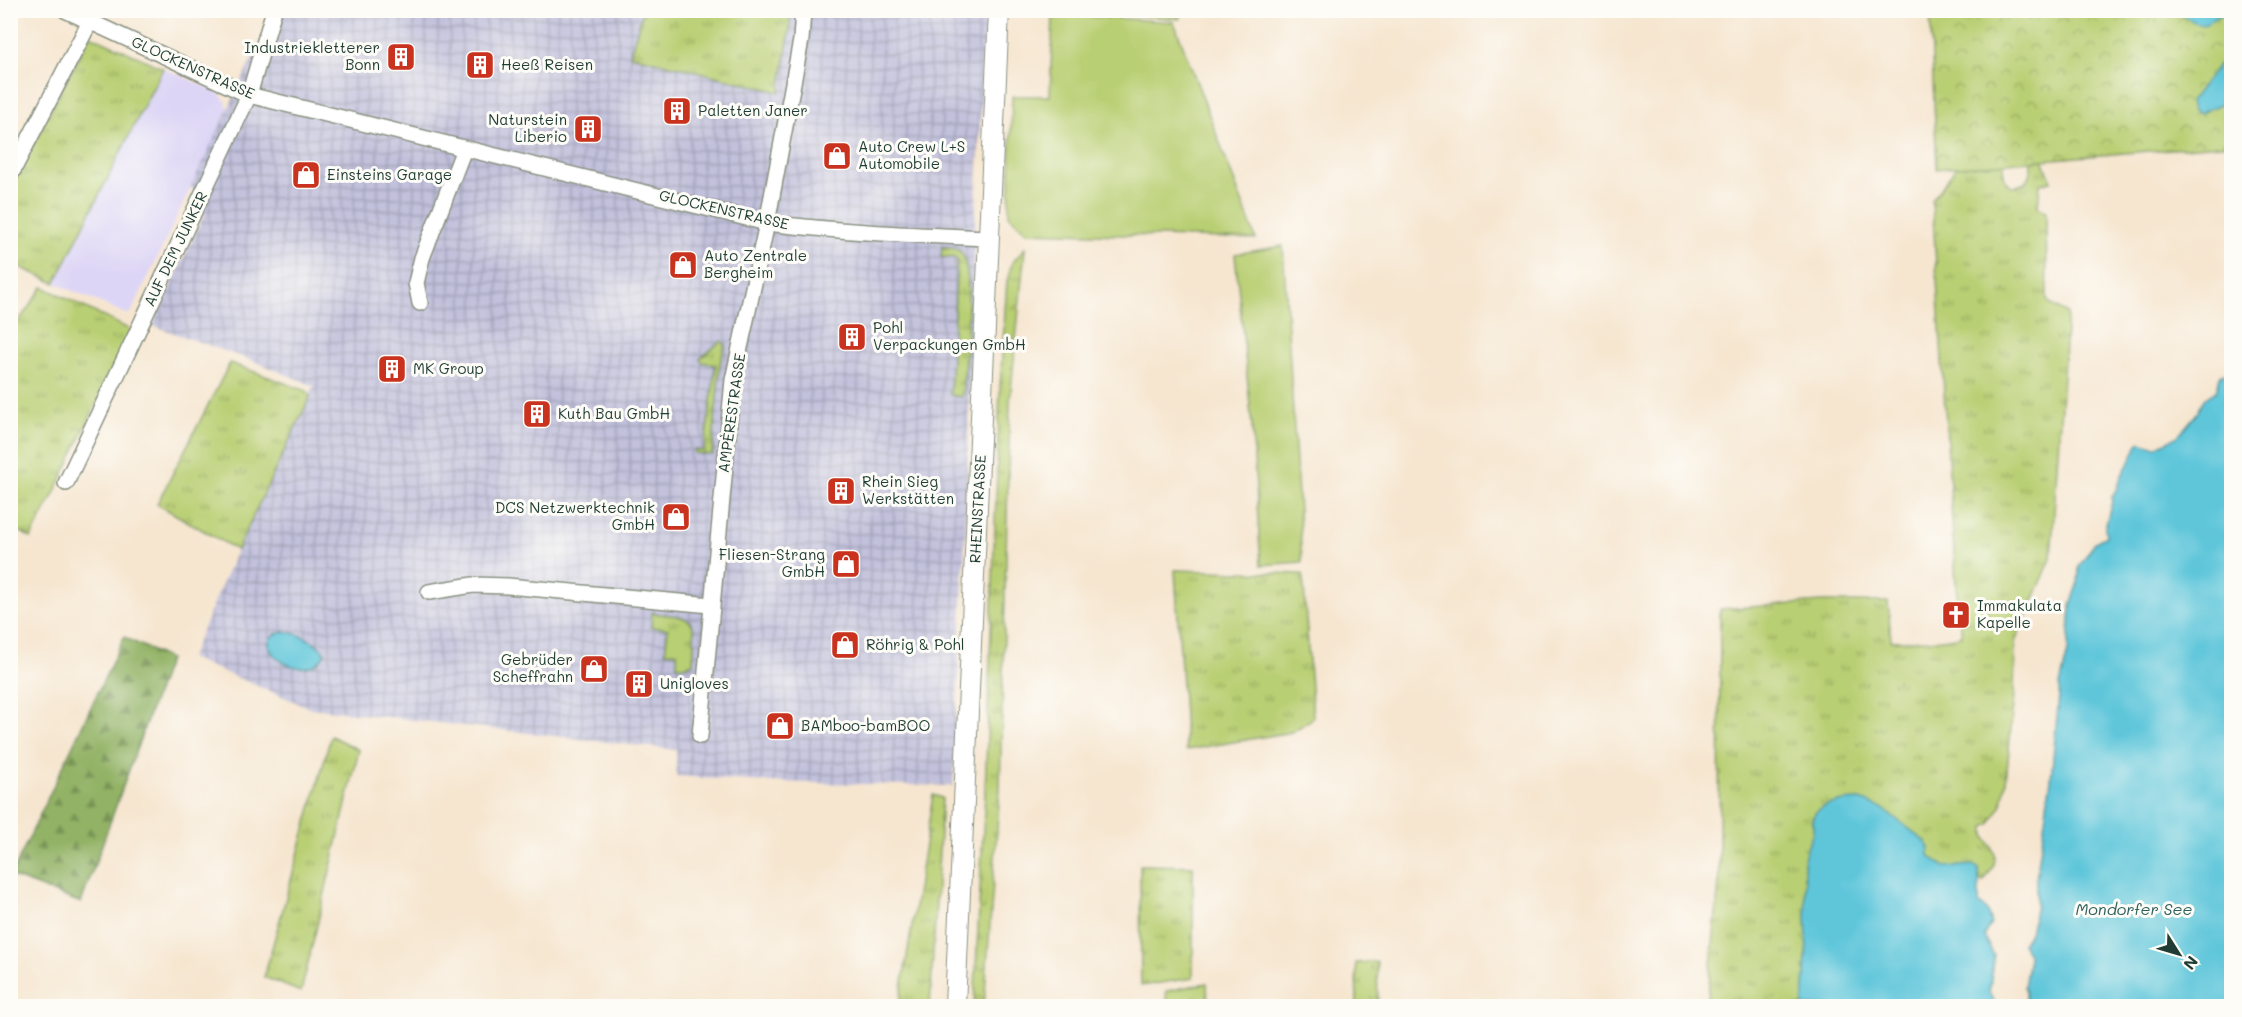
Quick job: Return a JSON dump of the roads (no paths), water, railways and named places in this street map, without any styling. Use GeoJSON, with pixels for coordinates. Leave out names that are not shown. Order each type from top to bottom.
{"type":"FeatureCollection","features":[{"type":"Feature","properties":{"kind":"main road","name":"RHEINSTRASSE"},"geometry":{"type":"LineString","coordinates":[[955,1006],[999,10]]}},
{"type":"Feature","properties":{"kind":"street","name":"GLOCKENSTRASSE"},"geometry":{"type":"LineString","coordinates":[[65,10],[93,16],[249,95],[464,149],[768,222],[814,229],[990,238]]}},
{"type":"Feature","properties":{"kind":"street","name":"AUF DEM JUNKER"},"geometry":{"type":"LineString","coordinates":[[66,483],[249,95],[274,10]]}},
{"type":"Feature","properties":{"kind":"street","name":"AMPÈRESTRASSE"},"geometry":{"type":"LineString","coordinates":[[700,736],[733,380],[768,222],[801,40],[803,10]]}},
{"type":"Feature","properties":{"kind":"street"},"geometry":{"type":"LineString","coordinates":[[10,176],[93,16]]}},
{"type":"Feature","properties":{"kind":"street"},"geometry":{"type":"LineString","coordinates":[[420,303],[416,283],[422,258],[464,149]]}},
{"type":"Feature","properties":{"kind":"street"},"geometry":{"type":"LineString","coordinates":[[429,592],[473,585],[507,586],[711,605]]}},
{"type":"Feature","properties":{"kind":"water"},"geometry":{"type":"Polygon","coordinates":[[[2175,11],[2225,11],[2210,21],[2200,24],[2175,11]]]}},
{"type":"Feature","properties":{"kind":"water"},"geometry":{"type":"Polygon","coordinates":[[[2231,57],[2231,99],[2199,114],[2192,111],[2190,102],[2222,60],[2231,57]]]}},
{"type":"Feature","properties":{"kind":"water","name":"Mondorfer See"},"geometry":{"type":"Polygon","coordinates":[[[2231,368],[2231,1006],[2026,1006],[2024,987],[2029,957],[2022,943],[2030,933],[2036,905],[2036,879],[2051,779],[2060,685],[2068,651],[2071,605],[2078,585],[2079,567],[2095,542],[2106,536],[2105,527],[2112,502],[2111,497],[2138,444],[2141,442],[2156,447],[2178,436],[2198,412],[2204,399],[2216,391],[2221,374],[2229,372],[2231,368]]]}},
{"type":"Feature","properties":{"kind":"water"},"geometry":{"type":"Polygon","coordinates":[[[283,632],[306,638],[325,653],[316,664],[304,667],[292,666],[272,653],[269,645],[272,637],[283,632]]]}},
{"type":"Feature","properties":{"kind":"water"},"geometry":{"type":"Polygon","coordinates":[[[1860,800],[1882,808],[1926,842],[1929,855],[1945,867],[1973,865],[1979,869],[1979,903],[1987,911],[1991,924],[1984,935],[1994,955],[1989,992],[1993,1000],[1991,1006],[1803,1006],[1807,940],[1804,860],[1813,832],[1813,818],[1815,813],[1826,806],[1860,800]]]}},
{"type":"Feature","properties":{"kind":"place","name":"Industriekletterer Bonn"},"geometry":{"type":"Point","coordinates":[401,57]}},
{"type":"Feature","properties":{"kind":"place","name":"Heeß Reisen"},"geometry":{"type":"Point","coordinates":[480,65]}},
{"type":"Feature","properties":{"kind":"place","name":"Paletten Janer"},"geometry":{"type":"Point","coordinates":[677,111]}},
{"type":"Feature","properties":{"kind":"place","name":"Naturstein Liberio"},"geometry":{"type":"Point","coordinates":[588,129]}},
{"type":"Feature","properties":{"kind":"place","name":"Auto Crew L+S Automobile"},"geometry":{"type":"Point","coordinates":[837,156]}},
{"type":"Feature","properties":{"kind":"place","name":"Einsteins Garage"},"geometry":{"type":"Point","coordinates":[306,175]}},
{"type":"Feature","properties":{"kind":"place","name":"Auto Zentrale Bergheim"},"geometry":{"type":"Point","coordinates":[683,265]}},
{"type":"Feature","properties":{"kind":"place","name":"Pohl Verpackungen GmbH"},"geometry":{"type":"Point","coordinates":[852,337]}},
{"type":"Feature","properties":{"kind":"place","name":"MK Group"},"geometry":{"type":"Point","coordinates":[392,369]}},
{"type":"Feature","properties":{"kind":"place","name":"Kuth Bau GmbH"},"geometry":{"type":"Point","coordinates":[537,414]}},
{"type":"Feature","properties":{"kind":"place","name":"Rhein Sieg Werkstätten"},"geometry":{"type":"Point","coordinates":[841,491]}},
{"type":"Feature","properties":{"kind":"place","name":"DCS Netzwerktechnik GmbH"},"geometry":{"type":"Point","coordinates":[676,517]}},
{"type":"Feature","properties":{"kind":"place","name":"Fliesen-Strang GmbH"},"geometry":{"type":"Point","coordinates":[846,564]}},
{"type":"Feature","properties":{"kind":"place","name":"Immakulata Kapelle"},"geometry":{"type":"Point","coordinates":[1956,615]}},
{"type":"Feature","properties":{"kind":"place","name":"Röhrig & Pohl"},"geometry":{"type":"Point","coordinates":[845,645]}},
{"type":"Feature","properties":{"kind":"place","name":"Gebrüder Scheffrahn"},"geometry":{"type":"Point","coordinates":[594,669]}},
{"type":"Feature","properties":{"kind":"place","name":"Unigloves"},"geometry":{"type":"Point","coordinates":[639,684]}},
{"type":"Feature","properties":{"kind":"place","name":"BAMboo-bamBOO"},"geometry":{"type":"Point","coordinates":[780,726]}}]}
